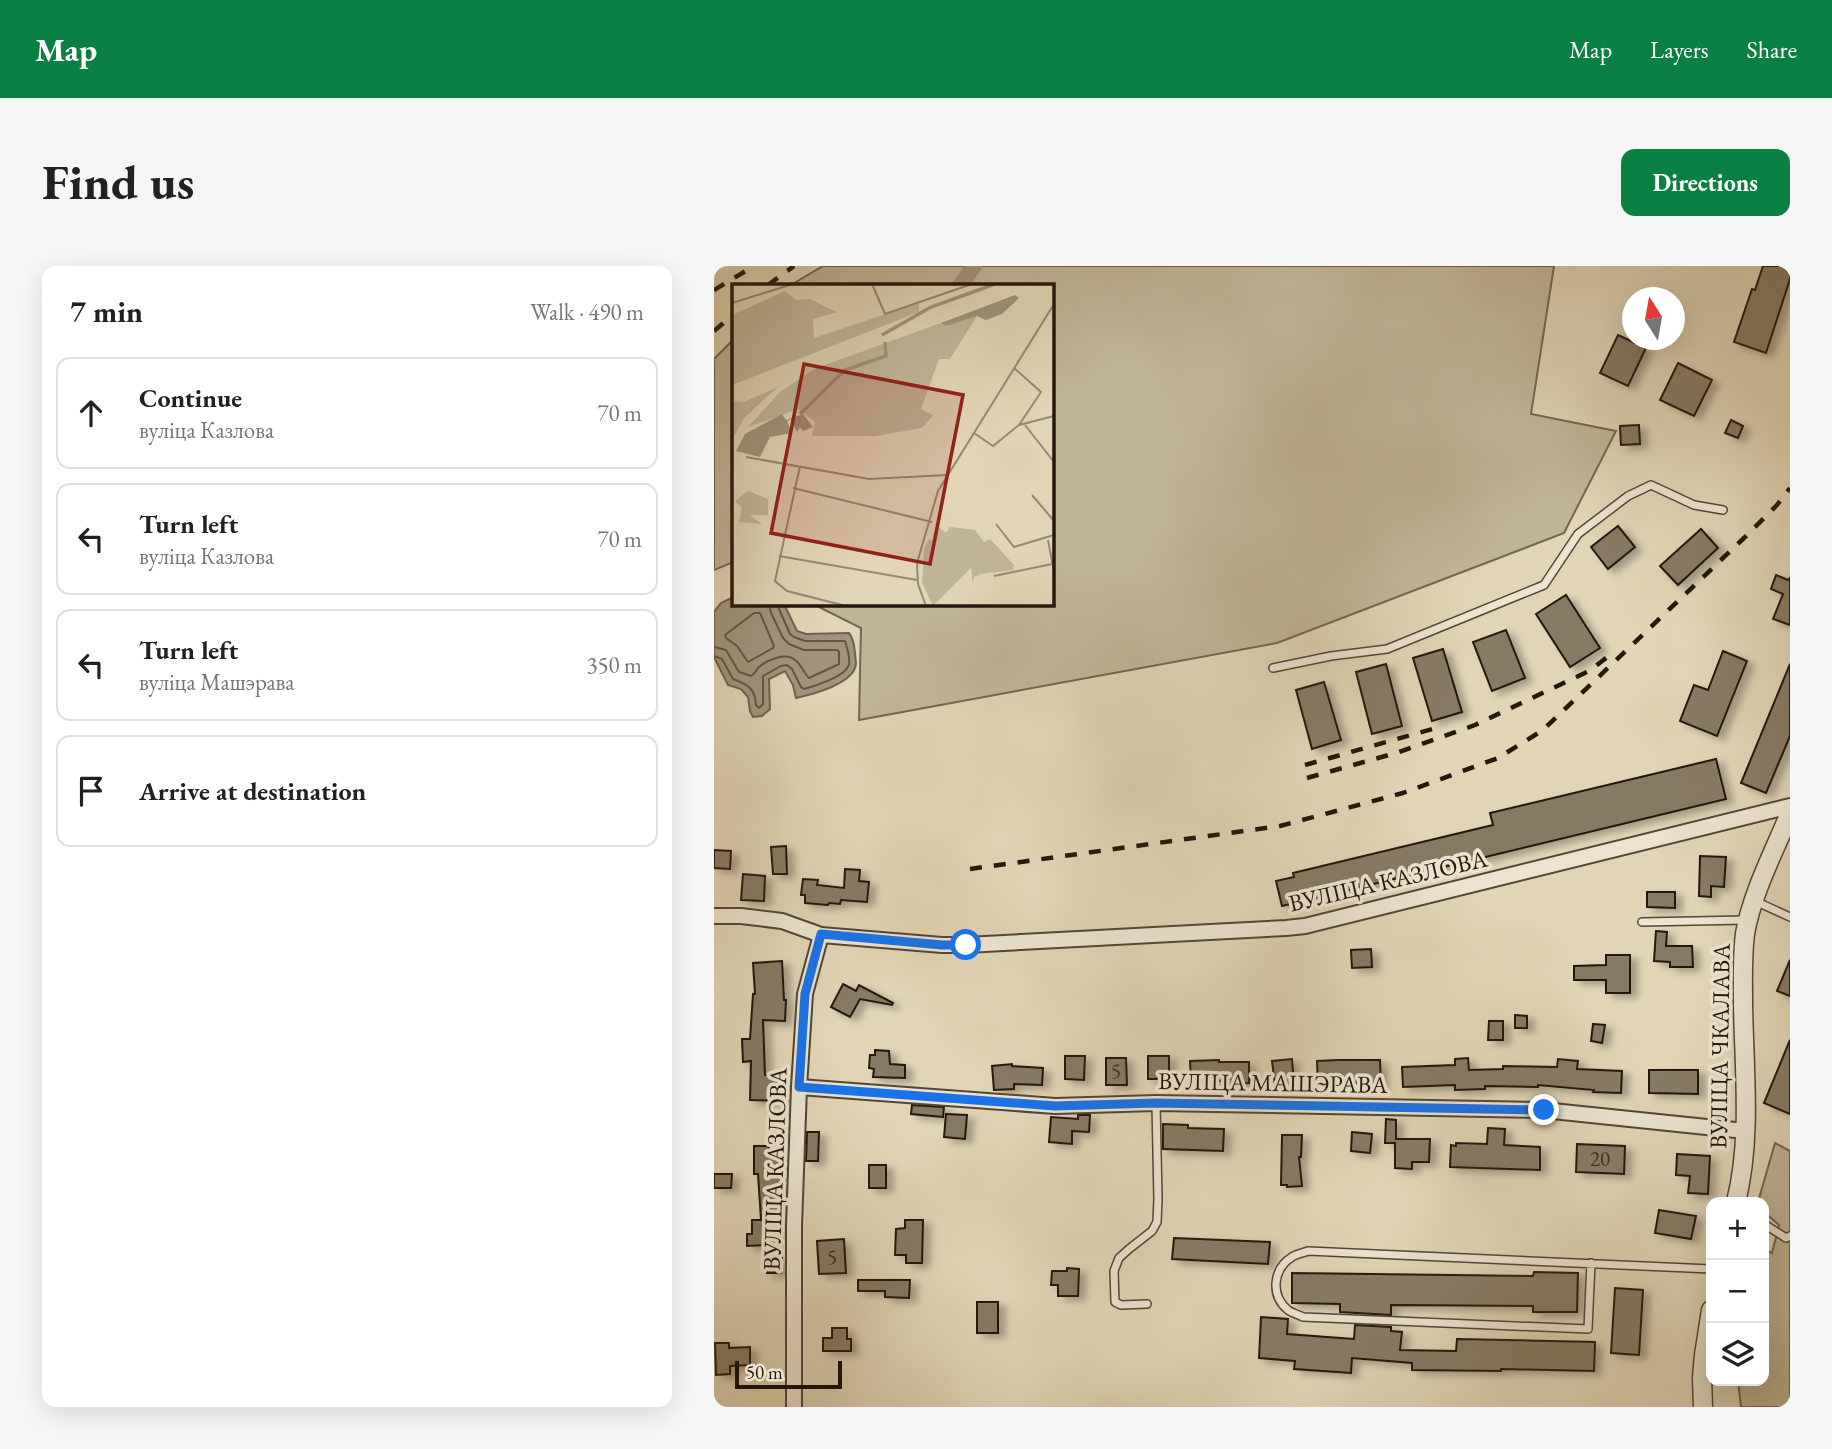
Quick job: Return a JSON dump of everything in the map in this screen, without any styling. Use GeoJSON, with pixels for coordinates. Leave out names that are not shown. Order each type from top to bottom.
{"type":"FeatureCollection","features":[{"type":"Feature","properties":{"kind":"street","name":"ВУЛІЦА КАЗЛОВА"},"geometry":{"type":"LineString","coordinates":[[714,916],[782,921],[821,934],[942,945],[1305,926],[1790,806]]}},
{"type":"Feature","properties":{"kind":"street","name":"ВУЛІЦА ЧКАЛАВА"},"geometry":{"type":"LineString","coordinates":[[1737,1197],[1745,1130],[1744,944],[1748,920],[1790,813]]}},
{"type":"Feature","properties":{"kind":"street","name":"ВУЛІЦА КАЗЛОВА"},"geometry":{"type":"LineString","coordinates":[[794,1407],[794,1226],[799,1087],[805,994],[821,934]]}},
{"type":"Feature","properties":{"kind":"street","name":"ВУЛІЦА МАШЭРАВА"},"geometry":{"type":"LineString","coordinates":[[799,1087],[1055,1106],[1156,1103],[1544,1110],[1745,1130]]}},
{"type":"Feature","properties":{"kind":"street"},"geometry":{"type":"LineString","coordinates":[[1703,1407],[1703,1367],[1709,1323]]}},
{"type":"Feature","properties":{"kind":"lane"},"geometry":{"type":"LineString","coordinates":[[1273,668],[1331,656],[1387,649],[1544,585],[1578,534],[1628,496],[1651,485],[1694,506],[1723,510]]}},
{"type":"Feature","properties":{"kind":"lane"},"geometry":{"type":"LineString","coordinates":[[1755,901],[1790,917]]}},
{"type":"Feature","properties":{"kind":"lane"},"geometry":{"type":"LineString","coordinates":[[1642,922],[1748,920]]}},
{"type":"Feature","properties":{"kind":"lane"},"geometry":{"type":"LineString","coordinates":[[1147,1304],[1121,1305],[1115,1302],[1114,1271],[1119,1258],[1152,1231],[1157,1222],[1156,1103]]}},
{"type":"Feature","properties":{"kind":"lane"},"geometry":{"type":"LineString","coordinates":[[1769,1227],[1786,1238],[1790,1236]]}},
{"type":"Feature","properties":{"kind":"lane"},"geometry":{"type":"LineString","coordinates":[[1591,1263],[1588,1329],[1303,1317],[1288,1310],[1279,1300],[1275,1286],[1279,1269],[1292,1256],[1308,1251],[1591,1263],[1706,1269]]}},
{"type":"Feature","properties":{"kind":"shaded area"},"geometry":{"type":"Polygon","coordinates":[[[823,266],[1554,266],[1531,414],[1616,431],[1564,533],[1277,643],[859,720],[861,628],[817,606],[1054,606],[1054,284],[793,284],[823,266]]]}},
{"type":"Feature","properties":{"kind":"shaded area"},"geometry":{"type":"Polygon","coordinates":[[[732,341],[732,564],[714,570],[714,359],[732,341]]]}},
{"type":"Feature","properties":{"kind":"shaded area"},"geometry":{"type":"Polygon","coordinates":[[[1775,1143],[1790,1151],[1790,1407],[1741,1407],[1739,1386],[1769,1386],[1769,1252],[1772,1253],[1779,1225],[1769,1216],[1769,1197],[1759,1197],[1775,1143]]]}},
{"type":"Feature","properties":{"kind":"water"},"geometry":{"type":"Polygon","coordinates":[[[732,598],[732,606],[785,606],[797,631],[806,634],[849,633],[855,653],[854,671],[832,687],[796,698],[793,685],[785,671],[769,679],[770,709],[762,716],[753,717],[748,697],[741,689],[728,685],[714,657],[714,612],[721,603],[732,598]]]}},
{"type":"Feature","properties":{"kind":"building"},"geometry":{"type":"Polygon","coordinates":[[[1763,266],[1790,266],[1790,279],[1766,353],[1734,342],[1763,266]]]}},
{"type":"Feature","properties":{"kind":"building"},"geometry":{"type":"Polygon","coordinates":[[[1618,335],[1622,337],[1622,350],[1645,350],[1628,386],[1600,373],[1618,335]]]}},
{"type":"Feature","properties":{"kind":"building"},"geometry":{"type":"Polygon","coordinates":[[[1678,363],[1712,380],[1694,416],[1660,400],[1678,363]]]}},
{"type":"Feature","properties":{"kind":"building"},"geometry":{"type":"Polygon","coordinates":[[[1731,420],[1743,426],[1738,438],[1725,433],[1731,420]]]}},
{"type":"Feature","properties":{"kind":"building"},"geometry":{"type":"Polygon","coordinates":[[[1639,425],[1640,444],[1621,445],[1620,426],[1639,425]]]}},
{"type":"Feature","properties":{"kind":"building"},"geometry":{"type":"Polygon","coordinates":[[[1618,526],[1635,547],[1608,569],[1591,547],[1618,526]]]}},
{"type":"Feature","properties":{"kind":"building"},"geometry":{"type":"Polygon","coordinates":[[[1701,529],[1718,548],[1678,585],[1660,566],[1701,529]]]}},
{"type":"Feature","properties":{"kind":"building"},"geometry":{"type":"Polygon","coordinates":[[[1776,575],[1788,580],[1790,578],[1790,625],[1773,619],[1783,594],[1771,589],[1776,575]]]}},
{"type":"Feature","properties":{"kind":"building"},"geometry":{"type":"Polygon","coordinates":[[[1566,595],[1600,648],[1570,667],[1536,614],[1566,595]]]}},
{"type":"Feature","properties":{"kind":"building"},"geometry":{"type":"Polygon","coordinates":[[[1506,630],[1525,678],[1492,691],[1473,642],[1506,630]]]}},
{"type":"Feature","properties":{"kind":"building"},"geometry":{"type":"Polygon","coordinates":[[[1443,649],[1462,712],[1432,721],[1413,658],[1443,649]]]}},
{"type":"Feature","properties":{"kind":"building"},"geometry":{"type":"Polygon","coordinates":[[[1723,651],[1747,661],[1717,736],[1680,721],[1694,685],[1708,690],[1723,651]]]}},
{"type":"Feature","properties":{"kind":"building"},"geometry":{"type":"Polygon","coordinates":[[[1386,664],[1402,726],[1372,734],[1356,672],[1386,664]]]}},
{"type":"Feature","properties":{"kind":"building"},"geometry":{"type":"Polygon","coordinates":[[[1790,664],[1790,736],[1766,793],[1741,783],[1790,664]]]}},
{"type":"Feature","properties":{"kind":"building"},"geometry":{"type":"Polygon","coordinates":[[[1324,682],[1341,740],[1312,749],[1296,690],[1324,682]]]}},
{"type":"Feature","properties":{"kind":"building"},"geometry":{"type":"Polygon","coordinates":[[[1716,759],[1726,799],[1282,906],[1276,881],[1294,877],[1293,873],[1493,825],[1490,813],[1716,759]]]}},
{"type":"Feature","properties":{"kind":"building"},"geometry":{"type":"Polygon","coordinates":[[[786,846],[787,874],[773,874],[771,847],[786,846]]]}},
{"type":"Feature","properties":{"kind":"building"},"geometry":{"type":"Polygon","coordinates":[[[714,850],[731,851],[730,869],[714,868],[714,850]]]}},
{"type":"Feature","properties":{"kind":"building"},"geometry":{"type":"Polygon","coordinates":[[[1700,856],[1726,857],[1724,887],[1711,886],[1711,897],[1699,896],[1700,856]]]}},
{"type":"Feature","properties":{"kind":"building"},"geometry":{"type":"Polygon","coordinates":[[[845,869],[860,870],[859,881],[869,882],[867,902],[841,900],[840,904],[828,905],[805,903],[805,895],[801,895],[803,879],[818,880],[817,885],[844,888],[845,869]]]}},
{"type":"Feature","properties":{"kind":"building"},"geometry":{"type":"Polygon","coordinates":[[[743,874],[765,876],[764,901],[741,900],[743,874]]]}},
{"type":"Feature","properties":{"kind":"building"},"geometry":{"type":"Polygon","coordinates":[[[1647,892],[1675,892],[1675,908],[1647,907],[1647,892]]]}},
{"type":"Feature","properties":{"kind":"building"},"geometry":{"type":"Polygon","coordinates":[[[1656,931],[1667,932],[1666,946],[1692,946],[1693,967],[1670,967],[1670,962],[1654,961],[1656,931]]]}},
{"type":"Feature","properties":{"kind":"building"},"geometry":{"type":"Polygon","coordinates":[[[1371,949],[1372,967],[1352,968],[1351,950],[1371,949]]]}},
{"type":"Feature","properties":{"kind":"building"},"geometry":{"type":"Polygon","coordinates":[[[1606,955],[1630,955],[1630,993],[1606,993],[1606,980],[1574,980],[1574,966],[1606,965],[1606,955]]]}},
{"type":"Feature","properties":{"kind":"building"},"geometry":{"type":"Polygon","coordinates":[[[1790,960],[1790,996],[1777,991],[1790,960]]]}},
{"type":"Feature","properties":{"kind":"building"},"geometry":{"type":"Polygon","coordinates":[[[782,961],[785,1021],[763,1020],[765,1075],[782,1076],[781,1101],[750,1100],[751,1061],[743,1062],[742,1039],[750,1039],[755,994],[753,963],[782,961]]]}},
{"type":"Feature","properties":{"kind":"building"},"geometry":{"type":"Polygon","coordinates":[[[843,984],[856,991],[859,985],[893,1003],[892,1005],[860,999],[850,1017],[831,1007],[843,984]]]}},
{"type":"Feature","properties":{"kind":"building"},"geometry":{"type":"Polygon","coordinates":[[[1515,1015],[1527,1016],[1527,1028],[1515,1028],[1515,1015]]]}},
{"type":"Feature","properties":{"kind":"building"},"geometry":{"type":"Polygon","coordinates":[[[1489,1021],[1503,1021],[1503,1040],[1488,1040],[1489,1021]]]}},
{"type":"Feature","properties":{"kind":"building"},"geometry":{"type":"Polygon","coordinates":[[[1593,1024],[1605,1025],[1602,1043],[1591,1041],[1593,1024]]]}},
{"type":"Feature","properties":{"kind":"building"},"geometry":{"type":"Polygon","coordinates":[[[1790,1040],[1790,1114],[1764,1103],[1790,1040]]]}},
{"type":"Feature","properties":{"kind":"building"},"geometry":{"type":"Polygon","coordinates":[[[875,1050],[889,1051],[890,1064],[905,1065],[905,1078],[873,1077],[874,1069],[869,1068],[870,1055],[875,1055],[875,1050]]]}},
{"type":"Feature","properties":{"kind":"building"},"geometry":{"type":"Polygon","coordinates":[[[1065,1056],[1085,1056],[1084,1080],[1065,1079],[1065,1056]]]}},
{"type":"Feature","properties":{"kind":"building"},"geometry":{"type":"Polygon","coordinates":[[[1148,1056],[1169,1056],[1169,1079],[1148,1079],[1148,1056]]]}},
{"type":"Feature","properties":{"kind":"building"},"geometry":{"type":"Polygon","coordinates":[[[1106,1058],[1126,1058],[1127,1085],[1106,1085],[1106,1058]]]}},
{"type":"Feature","properties":{"kind":"building"},"geometry":{"type":"Polygon","coordinates":[[[1468,1058],[1469,1070],[1503,1069],[1503,1066],[1557,1067],[1558,1059],[1578,1061],[1577,1069],[1622,1071],[1621,1093],[1538,1085],[1485,1086],[1485,1089],[1455,1090],[1455,1085],[1403,1087],[1402,1067],[1455,1065],[1455,1059],[1468,1058]]]}},
{"type":"Feature","properties":{"kind":"building"},"geometry":{"type":"Polygon","coordinates":[[[1292,1059],[1294,1083],[1275,1085],[1272,1061],[1292,1059]]]}},
{"type":"Feature","properties":{"kind":"building"},"geometry":{"type":"Polygon","coordinates":[[[1380,1060],[1381,1085],[1318,1084],[1317,1061],[1380,1060]]]}},
{"type":"Feature","properties":{"kind":"building"},"geometry":{"type":"Polygon","coordinates":[[[1190,1061],[1249,1062],[1249,1083],[1191,1082],[1190,1061]]]}},
{"type":"Feature","properties":{"kind":"building"},"geometry":{"type":"Polygon","coordinates":[[[1012,1064],[1043,1068],[1042,1085],[1014,1084],[1014,1089],[994,1090],[992,1066],[1012,1064]]]}},
{"type":"Feature","properties":{"kind":"building"},"geometry":{"type":"Polygon","coordinates":[[[1649,1070],[1698,1070],[1698,1094],[1649,1093],[1649,1070]]]}},
{"type":"Feature","properties":{"kind":"building"},"geometry":{"type":"Polygon","coordinates":[[[912,1105],[944,1107],[943,1117],[911,1114],[912,1105]]]}},
{"type":"Feature","properties":{"kind":"building"},"geometry":{"type":"Polygon","coordinates":[[[946,1114],[967,1115],[965,1139],[944,1137],[946,1114]]]}},
{"type":"Feature","properties":{"kind":"building"},"geometry":{"type":"Polygon","coordinates":[[[1078,1115],[1090,1115],[1089,1132],[1072,1131],[1072,1144],[1049,1142],[1051,1117],[1078,1119],[1078,1115]]]}},
{"type":"Feature","properties":{"kind":"building"},"geometry":{"type":"Polygon","coordinates":[[[1386,1119],[1396,1120],[1396,1139],[1430,1139],[1429,1162],[1412,1162],[1412,1169],[1395,1168],[1395,1143],[1385,1143],[1386,1119]]]}},
{"type":"Feature","properties":{"kind":"building"},"geometry":{"type":"Polygon","coordinates":[[[1163,1124],[1224,1129],[1223,1151],[1163,1149],[1163,1124]]]}},
{"type":"Feature","properties":{"kind":"building"},"geometry":{"type":"Polygon","coordinates":[[[1488,1128],[1505,1129],[1504,1145],[1540,1147],[1540,1170],[1450,1167],[1451,1145],[1487,1144],[1488,1128]]]}},
{"type":"Feature","properties":{"kind":"building"},"geometry":{"type":"Polygon","coordinates":[[[807,1132],[819,1132],[818,1161],[806,1161],[807,1132]]]}},
{"type":"Feature","properties":{"kind":"building"},"geometry":{"type":"Polygon","coordinates":[[[1352,1132],[1372,1134],[1370,1153],[1351,1151],[1352,1132]]]}},
{"type":"Feature","properties":{"kind":"building"},"geometry":{"type":"Polygon","coordinates":[[[1282,1135],[1302,1135],[1299,1157],[1302,1186],[1281,1185],[1282,1135]]]}},
{"type":"Feature","properties":{"kind":"building"},"geometry":{"type":"Polygon","coordinates":[[[1577,1144],[1625,1146],[1624,1174],[1576,1172],[1577,1144]]]}},
{"type":"Feature","properties":{"kind":"building"},"geometry":{"type":"Polygon","coordinates":[[[754,1146],[768,1146],[774,1158],[782,1158],[782,1201],[778,1201],[779,1233],[766,1233],[766,1245],[747,1246],[747,1234],[752,1234],[752,1220],[761,1220],[758,1174],[754,1174],[754,1146]]]}},
{"type":"Feature","properties":{"kind":"building"},"geometry":{"type":"Polygon","coordinates":[[[1677,1154],[1710,1156],[1708,1194],[1688,1193],[1690,1176],[1676,1175],[1677,1154]]]}},
{"type":"Feature","properties":{"kind":"building"},"geometry":{"type":"Polygon","coordinates":[[[869,1165],[886,1165],[886,1188],[869,1188],[869,1165]]]}},
{"type":"Feature","properties":{"kind":"building"},"geometry":{"type":"Polygon","coordinates":[[[714,1174],[732,1174],[731,1188],[714,1188],[714,1174]]]}},
{"type":"Feature","properties":{"kind":"building"},"geometry":{"type":"Polygon","coordinates":[[[1659,1210],[1696,1216],[1691,1239],[1655,1233],[1659,1210]]]}},
{"type":"Feature","properties":{"kind":"building"},"geometry":{"type":"Polygon","coordinates":[[[905,1220],[923,1220],[922,1263],[906,1263],[906,1255],[895,1255],[896,1229],[905,1228],[905,1220]]]}},
{"type":"Feature","properties":{"kind":"building"},"geometry":{"type":"Polygon","coordinates":[[[1174,1238],[1270,1242],[1268,1264],[1172,1259],[1174,1238]]]}},
{"type":"Feature","properties":{"kind":"building"},"geometry":{"type":"Polygon","coordinates":[[[844,1239],[846,1273],[819,1274],[817,1241],[844,1239]]]}},
{"type":"Feature","properties":{"kind":"building"},"geometry":{"type":"Polygon","coordinates":[[[767,1258],[782,1258],[781,1273],[767,1273],[767,1258]]]}},
{"type":"Feature","properties":{"kind":"building"},"geometry":{"type":"Polygon","coordinates":[[[1067,1268],[1079,1269],[1078,1296],[1058,1296],[1058,1285],[1051,1285],[1052,1271],[1067,1271],[1067,1268]]]}},
{"type":"Feature","properties":{"kind":"building"},"geometry":{"type":"Polygon","coordinates":[[[1534,1272],[1578,1273],[1577,1312],[1533,1312],[1533,1306],[1391,1305],[1391,1315],[1340,1312],[1340,1304],[1292,1303],[1292,1273],[1533,1276],[1534,1272]]]}},
{"type":"Feature","properties":{"kind":"building"},"geometry":{"type":"Polygon","coordinates":[[[858,1280],[910,1280],[909,1298],[885,1297],[885,1291],[858,1291],[858,1280]]]}},
{"type":"Feature","properties":{"kind":"building"},"geometry":{"type":"Polygon","coordinates":[[[1615,1288],[1643,1290],[1639,1355],[1611,1353],[1615,1288]]]}},
{"type":"Feature","properties":{"kind":"building"},"geometry":{"type":"Polygon","coordinates":[[[977,1302],[998,1302],[998,1333],[977,1333],[977,1302]]]}},
{"type":"Feature","properties":{"kind":"building"},"geometry":{"type":"Polygon","coordinates":[[[1261,1317],[1288,1319],[1287,1334],[1354,1339],[1355,1325],[1391,1327],[1391,1331],[1402,1332],[1400,1350],[1456,1351],[1457,1339],[1595,1342],[1594,1371],[1412,1370],[1412,1363],[1352,1358],[1351,1373],[1294,1369],[1295,1361],[1259,1358],[1261,1317]]]}},
{"type":"Feature","properties":{"kind":"building"},"geometry":{"type":"Polygon","coordinates":[[[832,1328],[847,1328],[851,1351],[823,1351],[823,1338],[832,1338],[832,1328]]]}},
{"type":"Feature","properties":{"kind":"building"},"geometry":{"type":"Polygon","coordinates":[[[715,1343],[729,1343],[729,1348],[750,1347],[750,1365],[730,1366],[730,1374],[716,1375],[715,1343]]]}},
{"type":"Feature","properties":{"kind":"waterway"},"geometry":{"type":"LineString","coordinates":[[962,284],[974,266]]}},
{"type":"Feature","properties":{"kind":"railway"},"geometry":{"type":"LineString","coordinates":[[714,290],[754,266]]}},
{"type":"Feature","properties":{"kind":"railway"},"geometry":{"type":"LineString","coordinates":[[769,284],[794,266]]}},
{"type":"Feature","properties":{"kind":"railway"},"geometry":{"type":"LineString","coordinates":[[714,331],[732,316]]}},
{"type":"Feature","properties":{"kind":"railway"},"geometry":{"type":"LineString","coordinates":[[970,869],[1280,826],[1403,793],[1498,758],[1543,730],[1744,538],[1790,488]]}},
{"type":"Feature","properties":{"kind":"railway"},"geometry":{"type":"LineString","coordinates":[[1307,778],[1396,753],[1475,725],[1589,671],[1610,655]]}},
{"type":"Feature","properties":{"kind":"railway"},"geometry":{"type":"LineString","coordinates":[[1305,765],[1436,728]]}},
{"type":"Feature","properties":{"kind":"route"},"geometry":{"type":"LineString","coordinates":[[966,945],[821,934],[805,994],[799,1087],[1055,1106],[1156,1103],[1544,1110]]}}]}
